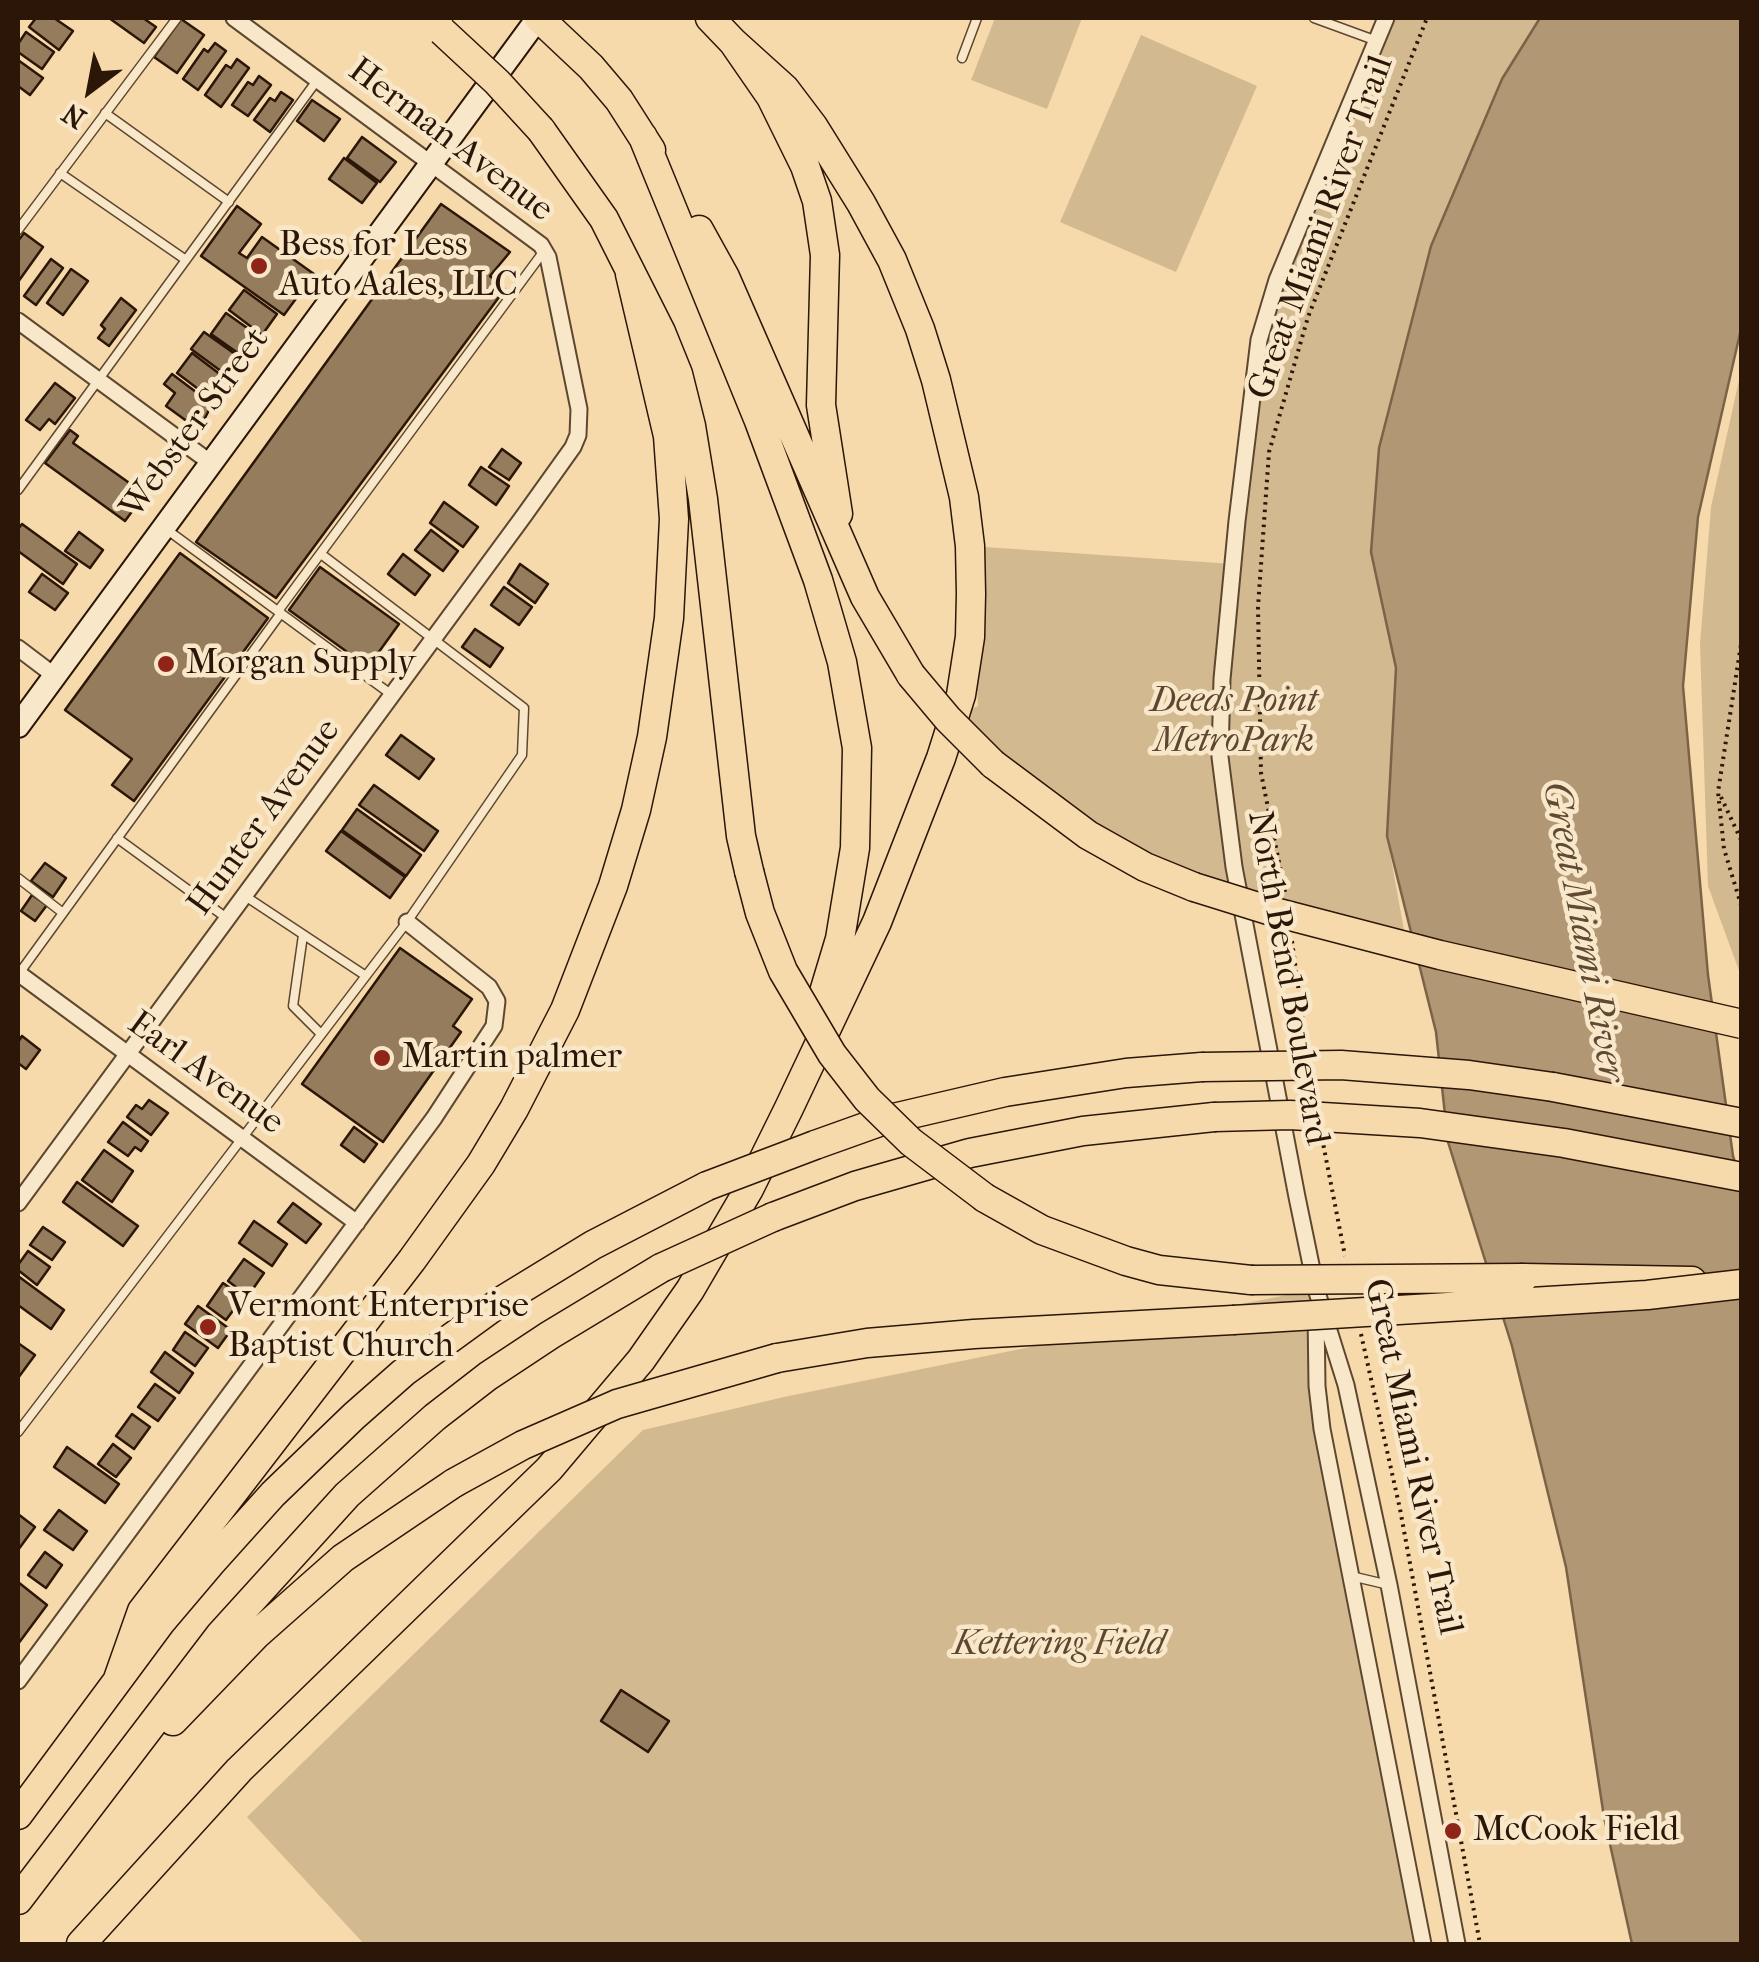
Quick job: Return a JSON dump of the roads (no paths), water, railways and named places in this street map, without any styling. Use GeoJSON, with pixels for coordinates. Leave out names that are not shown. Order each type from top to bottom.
{"type":"FeatureCollection","features":[{"type":"Feature","properties":{"kind":"highway"},"geometry":{"type":"LineString","coordinates":[[539,18],[591,67],[643,137],[725,276],[864,598],[912,675],[993,764],[1088,835],[1145,867],[1194,887],[1440,955],[1742,1024]]}},
{"type":"Feature","properties":{"kind":"highway"},"geometry":{"type":"LineString","coordinates":[[81,1944],[239,1770],[548,1469],[641,1360],[690,1290],[749,1189],[789,1108],[877,922],[946,742],[961,695],[970,636],[970,546],[954,443],[920,328],[892,260],[813,126],[785,89],[710,18]]}},
{"type":"Feature","properties":{"kind":"highway"},"geometry":{"type":"LineString","coordinates":[[433,24],[497,82],[541,130],[604,220],[661,332],[678,374],[691,426],[742,836],[760,913],[783,971],[832,1054],[867,1099],[911,1142],[985,1198],[1042,1230],[1159,1270],[1251,1280],[1523,1278],[1742,1283]]}},
{"type":"Feature","properties":{"kind":"highway"},"geometry":{"type":"LineString","coordinates":[[733,42],[780,114],[817,202],[825,256],[821,406],[844,550]]}},
{"type":"Feature","properties":{"kind":"highway"},"geometry":{"type":"LineString","coordinates":[[643,137],[702,274],[818,580],[842,662],[857,748],[855,848],[840,939],[789,1108]]}},
{"type":"Feature","properties":{"kind":"highway"},"geometry":{"type":"LineString","coordinates":[[118,1679],[142,1610],[412,1260],[481,1164],[565,1010],[613,886],[636,810],[652,737],[669,618],[674,518],[668,436],[630,274]]}},
{"type":"Feature","properties":{"kind":"highway"},"geometry":{"type":"LineString","coordinates":[[18,1815],[210,1562],[273,1494],[404,1372],[560,1264],[707,1186],[885,1120],[1038,1085],[1202,1067],[1356,1066],[1742,1103]]}},
{"type":"Feature","properties":{"kind":"highway"},"geometry":{"type":"LineString","coordinates":[[1553,1086],[1742,1124]]}},
{"type":"Feature","properties":{"kind":"highway"},"geometry":{"type":"LineString","coordinates":[[18,1900],[220,1635],[347,1495],[435,1417],[550,1334],[660,1268],[774,1217],[855,1186],[970,1152],[1083,1131],[1214,1117],[1290,1115],[1420,1122],[1564,1143],[1742,1178]]}},
{"type":"Feature","properties":{"kind":"highway"},"geometry":{"type":"LineString","coordinates":[[79,1819],[280,1614],[344,1558],[454,1483],[523,1445],[616,1404],[777,1358],[867,1343],[1630,1296],[1742,1283]]}},
{"type":"Feature","properties":{"kind":"street","name":"Herman Avenue"},"geometry":{"type":"LineString","coordinates":[[234,18],[470,190],[544,250],[568,353]]}},
{"type":"Feature","properties":{"kind":"street","name":"Webster Street"},"geometry":{"type":"LineString","coordinates":[[18,726],[539,18]]}},
{"type":"Feature","properties":{"kind":"street","name":"North Bend Boulevard"},"geometry":{"type":"LineString","coordinates":[[1386,18],[1277,280],[1259,340],[1249,402],[1219,724],[1222,792],[1234,867],[1316,1288],[1346,1385],[1389,1584],[1457,1944]]}},
{"type":"Feature","properties":{"kind":"street"},"geometry":{"type":"LineString","coordinates":[[18,321],[211,463]]}},
{"type":"Feature","properties":{"kind":"street","name":"Hunter Avenue"},"geometry":{"type":"LineString","coordinates":[[20,1194],[228,919],[573,447],[580,416],[568,353]]}},
{"type":"Feature","properties":{"kind":"street"},"geometry":{"type":"LineString","coordinates":[[18,648],[54,676]]}},
{"type":"Feature","properties":{"kind":"street"},"geometry":{"type":"LineString","coordinates":[[18,1680],[434,1118],[494,1026],[496,1000],[484,982],[407,922]]}},
{"type":"Feature","properties":{"kind":"street","name":"Earl Avenue"},"geometry":{"type":"LineString","coordinates":[[18,974],[357,1222]]}},
{"type":"Feature","properties":{"kind":"street","name":"North Bend Boulevard"},"geometry":{"type":"LineString","coordinates":[[1316,1288],[1316,1386],[1320,1414],[1422,1944]]}},
{"type":"Feature","properties":{"kind":"lane"},"geometry":{"type":"LineString","coordinates":[[18,230],[176,18]]}},
{"type":"Feature","properties":{"kind":"lane"},"geometry":{"type":"LineString","coordinates":[[962,58],[977,18]]}},
{"type":"Feature","properties":{"kind":"lane"},"geometry":{"type":"LineString","coordinates":[[1314,18],[1377,42]]}},
{"type":"Feature","properties":{"kind":"lane"},"geometry":{"type":"LineString","coordinates":[[18,490],[318,79]]}},
{"type":"Feature","properties":{"kind":"lane"},"geometry":{"type":"LineString","coordinates":[[105,113],[228,202]]}},
{"type":"Feature","properties":{"kind":"lane"},"geometry":{"type":"LineString","coordinates":[[60,174],[186,260]]}},
{"type":"Feature","properties":{"kind":"lane"},"geometry":{"type":"LineString","coordinates":[[18,974],[544,250]]}},
{"type":"Feature","properties":{"kind":"lane"},"geometry":{"type":"LineString","coordinates":[[164,527],[392,695]]}},
{"type":"Feature","properties":{"kind":"lane"},"geometry":{"type":"LineString","coordinates":[[18,1432],[407,922],[522,755],[524,708],[321,554]]}},
{"type":"Feature","properties":{"kind":"lane"},"geometry":{"type":"LineString","coordinates":[[117,838],[228,919]]}},
{"type":"Feature","properties":{"kind":"lane"},"geometry":{"type":"LineString","coordinates":[[18,878],[63,913]]}},
{"type":"Feature","properties":{"kind":"lane"},"geometry":{"type":"LineString","coordinates":[[245,896],[366,976]]}},
{"type":"Feature","properties":{"kind":"lane"},"geometry":{"type":"LineString","coordinates":[[303,934],[293,1006],[320,1034]]}},
{"type":"Feature","properties":{"kind":"lane"},"geometry":{"type":"LineString","coordinates":[[1351,1576],[1389,1584]]}},
{"type":"Feature","properties":{"kind":"water","name":"Great Miami River"},"geometry":{"type":"Polygon","coordinates":[[[1540,18],[1741,18],[1741,329],[1698,517],[1683,686],[1708,975],[1733,1156],[1742,1183],[1741,1944],[1632,1944],[1604,1817],[1566,1567],[1512,1346],[1448,1142],[1436,1032],[1387,836],[1396,668],[1371,552],[1379,448],[1431,246],[1502,79],[1540,18]]]}},
{"type":"Feature","properties":{"kind":"place","name":"Bess for Less Auto Aales, LLC"},"geometry":{"type":"Point","coordinates":[259,266]}},
{"type":"Feature","properties":{"kind":"place","name":"Morgan Supply"},"geometry":{"type":"Point","coordinates":[166,664]}},
{"type":"Feature","properties":{"kind":"place","name":"Martin palmer"},"geometry":{"type":"Point","coordinates":[382,1058]}},
{"type":"Feature","properties":{"kind":"place","name":"Vermont Enterprise Baptist Church"},"geometry":{"type":"Point","coordinates":[208,1327]}},
{"type":"Feature","properties":{"kind":"place","name":"McCook Field"},"geometry":{"type":"Point","coordinates":[1453,1831]}},
{"type":"Feature","properties":{"kind":"park label","name":"Deeds Point MetroPark"},"geometry":{"type":"Point","coordinates":[1234,722]}},
{"type":"Feature","properties":{"kind":"park label","name":"Kettering Field"},"geometry":{"type":"Point","coordinates":[1059,1645]}}]}
